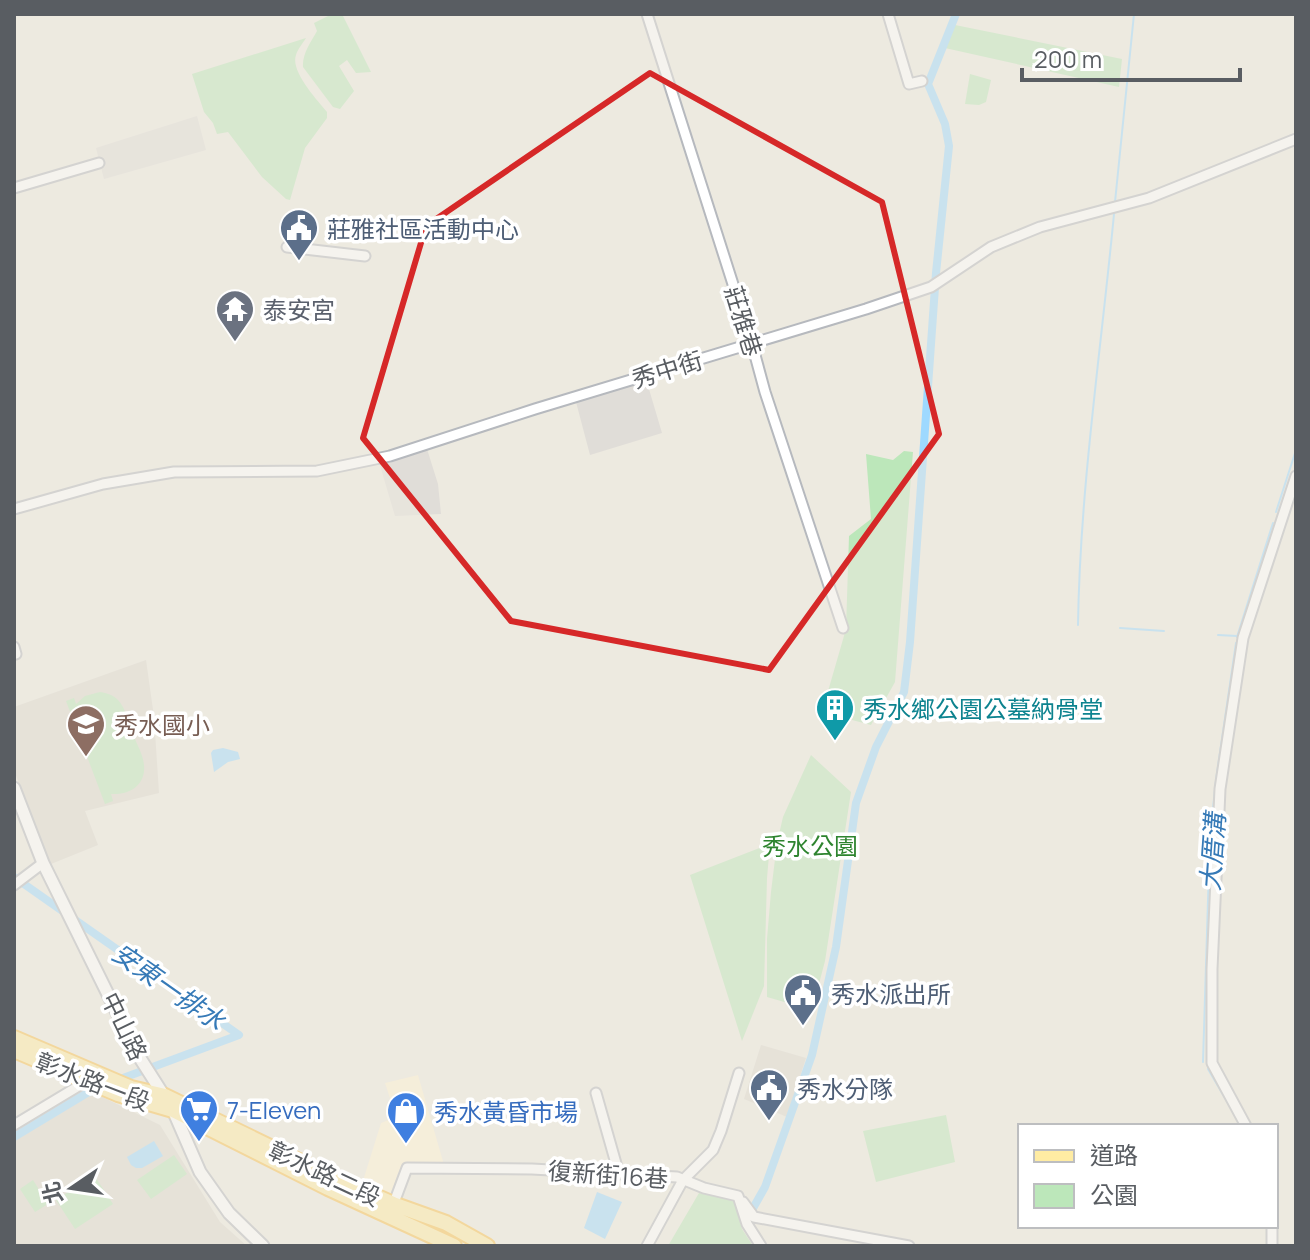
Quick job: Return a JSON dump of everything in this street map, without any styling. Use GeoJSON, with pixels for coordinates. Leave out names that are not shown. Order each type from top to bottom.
{"type":"FeatureCollection","features":[{"type":"Feature","properties":{"kind":"main road","name":"彰水路一段"},"geometry":{"type":"LineString","coordinates":[[14,1038],[91,1078]]}},
{"type":"Feature","properties":{"kind":"main road","name":"彰水路一段"},"geometry":{"type":"LineString","coordinates":[[14,1050],[173,1110]]}},
{"type":"Feature","properties":{"kind":"main road","name":"彰水路一段"},"geometry":{"type":"LineString","coordinates":[[125,1091],[165,1096]]}},
{"type":"Feature","properties":{"kind":"main road","name":"彰水路二段"},"geometry":{"type":"LineString","coordinates":[[165,1096],[330,1183]]}},
{"type":"Feature","properties":{"kind":"main road","name":"彰水路二段"},"geometry":{"type":"LineString","coordinates":[[173,1110],[391,1210],[454,1246]]}},
{"type":"Feature","properties":{"kind":"main road","name":"彰水路二段"},"geometry":{"type":"LineString","coordinates":[[391,1210],[446,1223],[487,1246]]}},
{"type":"Feature","properties":{"kind":"street","name":"莊雅巷"},"geometry":{"type":"LineString","coordinates":[[647,14],[765,392],[843,628]]}},
{"type":"Feature","properties":{"kind":"street"},"geometry":{"type":"LineString","coordinates":[[888,14],[909,84],[922,81]]}},
{"type":"Feature","properties":{"kind":"street","name":"秀中街"},"geometry":{"type":"LineString","coordinates":[[14,509],[103,484],[174,472],[317,471],[390,456],[931,287],[991,247],[1040,227],[1149,198],[1296,139]]}},
{"type":"Feature","properties":{"kind":"street"},"geometry":{"type":"LineString","coordinates":[[14,188],[99,163]]}},
{"type":"Feature","properties":{"kind":"street"},"geometry":{"type":"LineString","coordinates":[[287,247],[365,256]]}},
{"type":"Feature","properties":{"kind":"street"},"geometry":{"type":"LineString","coordinates":[[1245,1124],[1212,1063],[1212,969],[1220,789],[1243,638],[1296,476]]}},
{"type":"Feature","properties":{"kind":"street","name":"中山路"},"geometry":{"type":"LineString","coordinates":[[14,788],[43,863],[138,1055],[173,1110],[200,1172],[229,1213],[263,1246]]}},
{"type":"Feature","properties":{"kind":"street"},"geometry":{"type":"LineString","coordinates":[[14,885],[43,863]]}},
{"type":"Feature","properties":{"kind":"street"},"geometry":{"type":"LineString","coordinates":[[647,1246],[683,1180],[713,1150],[739,1073]]}},
{"type":"Feature","properties":{"kind":"street"},"geometry":{"type":"LineString","coordinates":[[14,1125],[91,1078]]}},
{"type":"Feature","properties":{"kind":"street"},"geometry":{"type":"LineString","coordinates":[[596,1093],[619,1174]]}},
{"type":"Feature","properties":{"kind":"street","name":"復新街16巷"},"geometry":{"type":"LineString","coordinates":[[391,1210],[407,1168],[532,1169],[677,1177],[738,1196]]}},
{"type":"Feature","properties":{"kind":"street"},"geometry":{"type":"LineString","coordinates":[[738,1196],[747,1224],[761,1246]]}},
{"type":"Feature","properties":{"kind":"street"},"geometry":{"type":"LineString","coordinates":[[738,1196],[754,1217],[909,1246]]}},
{"type":"Feature","properties":{"kind":"highlighted area"},"geometry":{"type":"Polygon","coordinates":[[[650,73],[882,202],[939,434],[769,670],[511,621],[363,438],[426,226],[650,73]]]}},
{"type":"Feature","properties":{"kind":"shaded area"},"geometry":{"type":"Polygon","coordinates":[[[197,116],[206,150],[104,179],[96,148],[197,116]]]}},
{"type":"Feature","properties":{"kind":"shaded area"},"geometry":{"type":"Polygon","coordinates":[[[646,379],[662,433],[590,455],[576,402],[646,379]]]}},
{"type":"Feature","properties":{"kind":"shaded area"},"geometry":{"type":"Polygon","coordinates":[[[427,449],[438,484],[441,514],[395,516],[379,462],[427,449]]]}},
{"type":"Feature","properties":{"kind":"shaded area","name":"秀水國小"},"geometry":{"type":"Polygon","coordinates":[[[146,660],[154,717],[159,793],[85,811],[98,845],[51,864],[14,770],[14,707],[146,660]]]}},
{"type":"Feature","properties":{"kind":"shaded area"},"geometry":{"type":"Polygon","coordinates":[[[761,1045],[806,1058],[787,1117],[744,1099],[761,1045]]]}},
{"type":"Feature","properties":{"kind":"shaded area","name":"秀水黃昏市場"},"geometry":{"type":"Polygon","coordinates":[[[418,1075],[445,1168],[398,1173],[389,1201],[361,1187],[381,1123],[396,1117],[385,1083],[418,1075]]]}},
{"type":"Feature","properties":{"kind":"shaded area"},"geometry":{"type":"Polygon","coordinates":[[[94,1093],[160,1125],[220,1222],[247,1246],[14,1246],[14,1139],[94,1093]]]}},
{"type":"Feature","properties":{"kind":"green space"},"geometry":{"type":"Polygon","coordinates":[[[332,14],[342,14],[371,72],[356,73],[347,60],[339,66],[354,91],[340,109],[333,107],[303,67],[305,53],[317,31],[314,23],[332,14]]]}},
{"type":"Feature","properties":{"kind":"green space"},"geometry":{"type":"Polygon","coordinates":[[[955,25],[1122,59],[1119,87],[945,48],[955,25]]]}},
{"type":"Feature","properties":{"kind":"green space"},"geometry":{"type":"Polygon","coordinates":[[[306,38],[295,62],[306,85],[327,112],[327,118],[305,148],[290,200],[262,177],[228,132],[217,134],[204,112],[192,74],[306,38]]]}},
{"type":"Feature","properties":{"kind":"green space"},"geometry":{"type":"Polygon","coordinates":[[[970,74],[991,80],[986,102],[979,105],[965,104],[970,74]]]}},
{"type":"Feature","properties":{"kind":"green space"},"geometry":{"type":"Polygon","coordinates":[[[904,451],[913,452],[895,682],[871,725],[822,712],[846,629],[849,536],[871,519],[866,454],[893,460],[904,451]]]}},
{"type":"Feature","properties":{"kind":"green space"},"geometry":{"type":"Polygon","coordinates":[[[100,692],[112,696],[121,704],[144,765],[142,779],[135,788],[111,794],[113,801],[105,804],[66,701],[74,698],[76,704],[85,696],[100,692]]]}},
{"type":"Feature","properties":{"kind":"green space","name":"秀水公園"},"geometry":{"type":"Polygon","coordinates":[[[811,755],[851,792],[825,961],[812,1010],[767,997],[767,939],[777,843],[783,817],[811,755]]]}},
{"type":"Feature","properties":{"kind":"green space"},"geometry":{"type":"Polygon","coordinates":[[[770,844],[764,986],[742,1041],[690,875],[770,844]]]}},
{"type":"Feature","properties":{"kind":"green space"},"geometry":{"type":"Polygon","coordinates":[[[946,1115],[955,1162],[876,1182],[863,1131],[946,1115]]]}},
{"type":"Feature","properties":{"kind":"green space"},"geometry":{"type":"Polygon","coordinates":[[[174,1155],[187,1174],[151,1199],[137,1180],[174,1155]]]}},
{"type":"Feature","properties":{"kind":"green space"},"geometry":{"type":"Polygon","coordinates":[[[94,1175],[113,1204],[75,1229],[56,1200],[94,1175]]]}},
{"type":"Feature","properties":{"kind":"green space"},"geometry":{"type":"Polygon","coordinates":[[[33,1180],[48,1204],[35,1212],[20,1189],[33,1180]]]}},
{"type":"Feature","properties":{"kind":"green space"},"geometry":{"type":"Polygon","coordinates":[[[699,1193],[730,1199],[735,1203],[742,1229],[753,1246],[668,1246],[699,1193]]]}},
{"type":"Feature","properties":{"kind":"water"},"geometry":{"type":"Polygon","coordinates":[[[223,748],[238,752],[240,759],[228,762],[214,772],[211,753],[223,748]]]}},
{"type":"Feature","properties":{"kind":"water"},"geometry":{"type":"Polygon","coordinates":[[[154,1141],[163,1156],[142,1168],[131,1165],[127,1157],[154,1141]]]}},
{"type":"Feature","properties":{"kind":"water"},"geometry":{"type":"Polygon","coordinates":[[[597,1192],[622,1202],[605,1239],[584,1228],[597,1192]]]}},
{"type":"Feature","properties":{"kind":"waterway"},"geometry":{"type":"LineString","coordinates":[[752,1210],[765,1187],[812,1055],[836,947],[856,803],[876,747],[904,692],[936,273],[949,146],[945,124],[928,84],[956,14]]}},
{"type":"Feature","properties":{"kind":"waterway"},"geometry":{"type":"LineString","coordinates":[[1115,202],[1134,14]]}},
{"type":"Feature","properties":{"kind":"waterway"},"geometry":{"type":"LineString","coordinates":[[1078,625],[1087,471],[1114,214]]}},
{"type":"Feature","properties":{"kind":"waterway","name":"大厝溝"},"geometry":{"type":"LineString","coordinates":[[1276,512],[1296,450]]}},
{"type":"Feature","properties":{"kind":"waterway","name":"大厝溝"},"geometry":{"type":"LineString","coordinates":[[1237,637],[1273,523]]}},
{"type":"Feature","properties":{"kind":"waterway"},"geometry":{"type":"LineString","coordinates":[[1120,628],[1164,631]]}},
{"type":"Feature","properties":{"kind":"waterway"},"geometry":{"type":"LineString","coordinates":[[1218,635],[1237,636]]}},
{"type":"Feature","properties":{"kind":"waterway","name":"大厝溝"},"geometry":{"type":"LineString","coordinates":[[1203,1062],[1210,836],[1236,643]]}},
{"type":"Feature","properties":{"kind":"waterway","name":"安東一排水"},"geometry":{"type":"LineString","coordinates":[[14,877],[239,1035],[115,1081]]}},
{"type":"Feature","properties":{"kind":"waterway","name":"大厝溝"},"geometry":{"type":"LineString","coordinates":[[1208,1069],[1238,1120]]}},
{"type":"Feature","properties":{"kind":"waterway","name":"安東一排水"},"geometry":{"type":"LineString","coordinates":[[14,1137],[99,1088]]}},
{"type":"Feature","properties":{"kind":"place","name":"莊雅社區活動中心"},"geometry":{"type":"Point","coordinates":[299,262]}},
{"type":"Feature","properties":{"kind":"place","name":"泰安宮"},"geometry":{"type":"Point","coordinates":[235,343]}},
{"type":"Feature","properties":{"kind":"place","name":"秀水鄉公園公墓納骨堂"},"geometry":{"type":"Point","coordinates":[835,742]}},
{"type":"Feature","properties":{"kind":"place","name":"秀水國小"},"geometry":{"type":"Point","coordinates":[86,758]}},
{"type":"Feature","properties":{"kind":"place","name":"秀水派出所"},"geometry":{"type":"Point","coordinates":[803,1027]}},
{"type":"Feature","properties":{"kind":"place","name":"秀水分隊"},"geometry":{"type":"Point","coordinates":[769,1122]}},
{"type":"Feature","properties":{"kind":"place","name":"7-Eleven"},"geometry":{"type":"Point","coordinates":[199,1143]}},
{"type":"Feature","properties":{"kind":"place","name":"秀水黃昏市場"},"geometry":{"type":"Point","coordinates":[406,1145]}}]}
